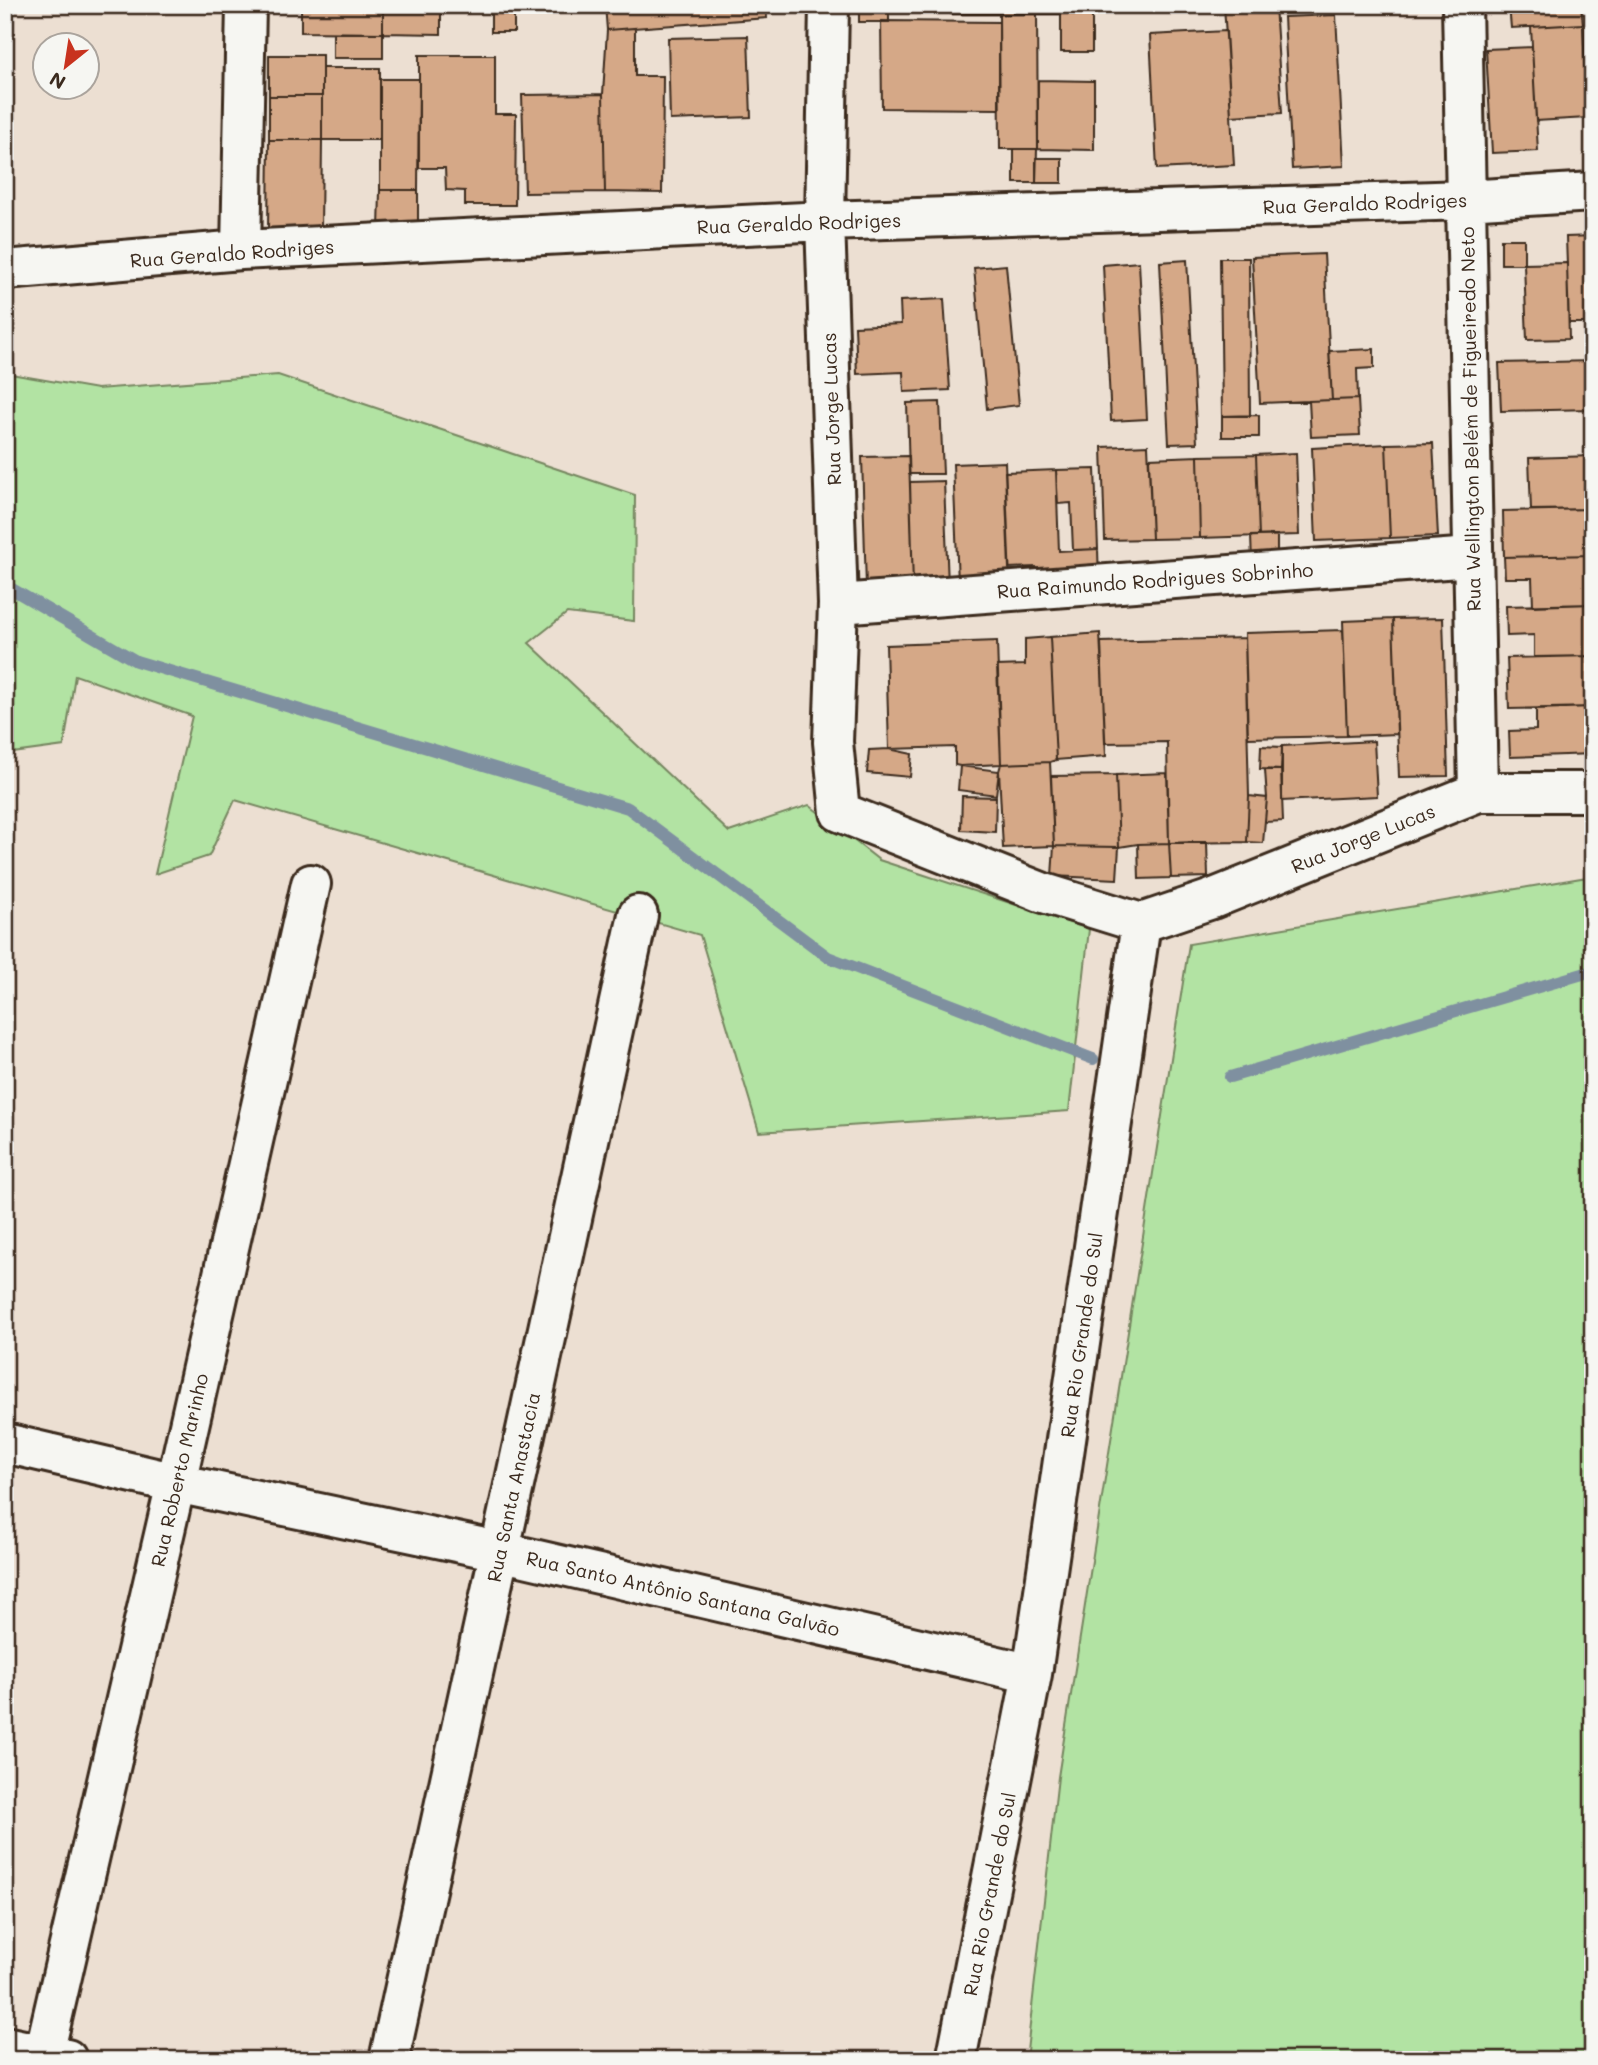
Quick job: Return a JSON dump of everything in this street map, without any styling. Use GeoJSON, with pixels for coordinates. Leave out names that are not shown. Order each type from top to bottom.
{"type":"FeatureCollection","features":[{"type":"Feature","properties":{"kind":"street"},"geometry":{"type":"LineString","coordinates":[[241,250],[246,5]]}},
{"type":"Feature","properties":{"kind":"street","name":"Rua Jorge Lucas"},"geometry":{"type":"LineString","coordinates":[[829,5],[825,221],[838,604],[833,742],[840,812],[1041,892],[1141,923],[1212,899],[1478,792],[1593,792]]}},
{"type":"Feature","properties":{"kind":"street","name":"Rua Wellington Belém de Figueiredo Neto"},"geometry":{"type":"LineString","coordinates":[[1462,5],[1478,792]]}},
{"type":"Feature","properties":{"kind":"street","name":"Rua Geraldo Rodriges"},"geometry":{"type":"LineString","coordinates":[[5,270],[241,250],[825,221],[1465,200],[1593,192]]}},
{"type":"Feature","properties":{"kind":"street","name":"Rua Raimundo Rodrigues Sobrinho"},"geometry":{"type":"LineString","coordinates":[[838,604],[1472,556]]}},
{"type":"Feature","properties":{"kind":"street","name":"Rua Roberto Marinho"},"geometry":{"type":"LineString","coordinates":[[56,2057],[176,1483],[311,884]]}},
{"type":"Feature","properties":{"kind":"street","name":"Rua Santa Anastacia"},"geometry":{"type":"LineString","coordinates":[[389,2060],[638,915]]}},
{"type":"Feature","properties":{"kind":"street","name":"Rua Rio Grande do Sul"},"geometry":{"type":"LineString","coordinates":[[956,2060],[1032,1674],[1141,923]]}},
{"type":"Feature","properties":{"kind":"street","name":"Rua Santo Antônio Santana Galvão"},"geometry":{"type":"LineString","coordinates":[[5,1443],[176,1483],[499,1551],[1032,1674]]}},
{"type":"Feature","properties":{"kind":"street"},"geometry":{"type":"LineString","coordinates":[[5,2046],[56,2057]]}},
{"type":"Feature","properties":{"kind":"green space"},"geometry":{"type":"Polygon","coordinates":[[[5,373],[97,389],[278,375],[635,495],[634,621],[567,613],[529,643],[729,832],[809,805],[879,860],[1089,929],[1069,1111],[759,1132],[700,935],[235,800],[209,856],[155,874],[192,716],[75,675],[64,746],[5,754],[5,373]]]}},
{"type":"Feature","properties":{"kind":"green space"},"geometry":{"type":"Polygon","coordinates":[[[1593,876],[1593,2060],[1026,2060],[1058,1777],[1189,944],[1593,876]]]}},
{"type":"Feature","properties":{"kind":"building"},"geometry":{"type":"Polygon","coordinates":[[[301,5],[383,5],[383,33],[301,32],[301,5]]]}},
{"type":"Feature","properties":{"kind":"building"},"geometry":{"type":"Polygon","coordinates":[[[383,5],[441,5],[441,34],[383,33],[383,5]]]}},
{"type":"Feature","properties":{"kind":"building"},"geometry":{"type":"Polygon","coordinates":[[[491,5],[514,5],[514,32],[491,32],[491,5]]]}},
{"type":"Feature","properties":{"kind":"building"},"geometry":{"type":"Polygon","coordinates":[[[605,5],[766,5],[767,18],[607,30],[605,5]]]}},
{"type":"Feature","properties":{"kind":"building"},"geometry":{"type":"Polygon","coordinates":[[[859,5],[889,5],[889,22],[859,22],[859,5]]]}},
{"type":"Feature","properties":{"kind":"building"},"geometry":{"type":"Polygon","coordinates":[[[951,5],[1037,5],[1037,14],[951,14],[951,5]]]}},
{"type":"Feature","properties":{"kind":"building"},"geometry":{"type":"Polygon","coordinates":[[[1037,5],[1061,5],[1061,14],[1037,14],[1037,5]]]}},
{"type":"Feature","properties":{"kind":"building"},"geometry":{"type":"Polygon","coordinates":[[[1092,5],[1104,5],[1104,11],[1092,11],[1092,5]]]}},
{"type":"Feature","properties":{"kind":"building"},"geometry":{"type":"Polygon","coordinates":[[[1224,5],[1275,5],[1282,113],[1231,116],[1224,5]]]}},
{"type":"Feature","properties":{"kind":"building"},"geometry":{"type":"Polygon","coordinates":[[[1509,5],[1581,5],[1583,24],[1511,28],[1509,5]]]}},
{"type":"Feature","properties":{"kind":"building"},"geometry":{"type":"Polygon","coordinates":[[[1061,11],[1092,11],[1092,52],[1061,52],[1061,11]]]}},
{"type":"Feature","properties":{"kind":"building"},"geometry":{"type":"Polygon","coordinates":[[[999,14],[1037,14],[1038,149],[1000,149],[999,14]]]}},
{"type":"Feature","properties":{"kind":"building"},"geometry":{"type":"Polygon","coordinates":[[[1336,15],[1344,166],[1292,169],[1284,17],[1336,15]]]}},
{"type":"Feature","properties":{"kind":"building"},"geometry":{"type":"Polygon","coordinates":[[[881,21],[999,22],[999,109],[882,108],[881,21]]]}},
{"type":"Feature","properties":{"kind":"building"},"geometry":{"type":"Polygon","coordinates":[[[1583,24],[1587,118],[1536,121],[1531,27],[1583,24]]]}},
{"type":"Feature","properties":{"kind":"building"},"geometry":{"type":"Polygon","coordinates":[[[1583,24],[1593,24],[1593,148],[1589,148],[1583,24]]]}},
{"type":"Feature","properties":{"kind":"building"},"geometry":{"type":"Polygon","coordinates":[[[635,28],[635,76],[663,76],[662,193],[605,192],[603,94],[607,30],[635,28]]]}},
{"type":"Feature","properties":{"kind":"building"},"geometry":{"type":"Polygon","coordinates":[[[1226,31],[1234,165],[1157,169],[1150,35],[1226,31]]]}},
{"type":"Feature","properties":{"kind":"building"},"geometry":{"type":"Polygon","coordinates":[[[333,33],[383,33],[383,58],[333,58],[333,33]]]}},
{"type":"Feature","properties":{"kind":"building"},"geometry":{"type":"Polygon","coordinates":[[[748,36],[751,117],[670,120],[668,38],[748,36]]]}},
{"type":"Feature","properties":{"kind":"building"},"geometry":{"type":"Polygon","coordinates":[[[1532,47],[1538,151],[1492,153],[1486,49],[1532,47]]]}},
{"type":"Feature","properties":{"kind":"building"},"geometry":{"type":"Polygon","coordinates":[[[269,55],[322,55],[322,96],[269,96],[269,55]]]}},
{"type":"Feature","properties":{"kind":"building"},"geometry":{"type":"Polygon","coordinates":[[[419,55],[495,55],[495,114],[516,114],[515,205],[465,205],[465,191],[446,190],[445,168],[419,168],[419,55]]]}},
{"type":"Feature","properties":{"kind":"building"},"geometry":{"type":"Polygon","coordinates":[[[322,68],[380,68],[380,140],[322,140],[322,68]]]}},
{"type":"Feature","properties":{"kind":"building"},"geometry":{"type":"Polygon","coordinates":[[[380,79],[419,79],[418,190],[380,190],[380,79]]]}},
{"type":"Feature","properties":{"kind":"building"},"geometry":{"type":"Polygon","coordinates":[[[1038,80],[1094,81],[1094,150],[1038,149],[1038,80]]]}},
{"type":"Feature","properties":{"kind":"building"},"geometry":{"type":"Polygon","coordinates":[[[603,94],[605,192],[525,193],[522,95],[603,94]]]}},
{"type":"Feature","properties":{"kind":"building"},"geometry":{"type":"Polygon","coordinates":[[[269,96],[322,96],[322,140],[269,140],[269,96]]]}},
{"type":"Feature","properties":{"kind":"building"},"geometry":{"type":"Polygon","coordinates":[[[269,140],[322,140],[321,230],[268,231],[269,140]]]}},
{"type":"Feature","properties":{"kind":"building"},"geometry":{"type":"Polygon","coordinates":[[[1014,149],[1037,149],[1036,183],[1014,183],[1014,149]]]}},
{"type":"Feature","properties":{"kind":"building"},"geometry":{"type":"Polygon","coordinates":[[[1036,158],[1062,158],[1062,183],[1036,183],[1036,158]]]}},
{"type":"Feature","properties":{"kind":"building"},"geometry":{"type":"Polygon","coordinates":[[[380,190],[418,190],[418,231],[379,231],[380,190]]]}},
{"type":"Feature","properties":{"kind":"building"},"geometry":{"type":"Polygon","coordinates":[[[1593,236],[1593,323],[1569,323],[1566,237],[1593,236]]]}},
{"type":"Feature","properties":{"kind":"building"},"geometry":{"type":"Polygon","coordinates":[[[1501,239],[1524,239],[1524,264],[1501,264],[1501,239]]]}},
{"type":"Feature","properties":{"kind":"building"},"geometry":{"type":"Polygon","coordinates":[[[1324,254],[1332,400],[1260,403],[1252,257],[1324,254]]]}},
{"type":"Feature","properties":{"kind":"building"},"geometry":{"type":"Polygon","coordinates":[[[1220,258],[1249,258],[1250,416],[1222,416],[1220,258]]]}},
{"type":"Feature","properties":{"kind":"building"},"geometry":{"type":"Polygon","coordinates":[[[1187,260],[1197,443],[1169,444],[1160,262],[1187,260]]]}},
{"type":"Feature","properties":{"kind":"building"},"geometry":{"type":"Polygon","coordinates":[[[1139,262],[1147,419],[1111,421],[1103,265],[1139,262]]]}},
{"type":"Feature","properties":{"kind":"building"},"geometry":{"type":"Polygon","coordinates":[[[1567,263],[1569,339],[1527,340],[1524,264],[1567,263]]]}},
{"type":"Feature","properties":{"kind":"building"},"geometry":{"type":"Polygon","coordinates":[[[1006,265],[1019,405],[987,409],[974,268],[1006,265]]]}},
{"type":"Feature","properties":{"kind":"building"},"geometry":{"type":"Polygon","coordinates":[[[944,299],[950,390],[904,392],[903,372],[857,374],[855,326],[901,324],[900,301],[944,299]]]}},
{"type":"Feature","properties":{"kind":"building"},"geometry":{"type":"Polygon","coordinates":[[[1374,349],[1374,368],[1357,369],[1358,399],[1332,400],[1329,351],[1374,349]]]}},
{"type":"Feature","properties":{"kind":"building"},"geometry":{"type":"Polygon","coordinates":[[[1593,361],[1593,409],[1501,411],[1499,363],[1593,361]]]}},
{"type":"Feature","properties":{"kind":"building"},"geometry":{"type":"Polygon","coordinates":[[[1358,399],[1360,435],[1311,437],[1309,401],[1358,399]]]}},
{"type":"Feature","properties":{"kind":"building"},"geometry":{"type":"Polygon","coordinates":[[[940,402],[943,474],[909,474],[907,403],[940,402]]]}},
{"type":"Feature","properties":{"kind":"building"},"geometry":{"type":"Polygon","coordinates":[[[1259,415],[1259,437],[1222,437],[1222,416],[1259,415]]]}},
{"type":"Feature","properties":{"kind":"building"},"geometry":{"type":"Polygon","coordinates":[[[1433,443],[1438,536],[1390,538],[1386,444],[1433,443]]]}},
{"type":"Feature","properties":{"kind":"building"},"geometry":{"type":"Polygon","coordinates":[[[1386,444],[1390,538],[1316,541],[1312,448],[1386,444]]]}},
{"type":"Feature","properties":{"kind":"building"},"geometry":{"type":"Polygon","coordinates":[[[1148,445],[1152,539],[1105,540],[1102,447],[1148,445]]]}},
{"type":"Feature","properties":{"kind":"building"},"geometry":{"type":"Polygon","coordinates":[[[1296,453],[1299,535],[1259,536],[1256,455],[1296,453]]]}},
{"type":"Feature","properties":{"kind":"building"},"geometry":{"type":"Polygon","coordinates":[[[1256,455],[1259,536],[1200,538],[1198,456],[1256,455]]]}},
{"type":"Feature","properties":{"kind":"building"},"geometry":{"type":"Polygon","coordinates":[[[909,456],[913,586],[866,587],[862,457],[909,456]]]}},
{"type":"Feature","properties":{"kind":"building"},"geometry":{"type":"Polygon","coordinates":[[[1198,456],[1200,538],[1152,539],[1149,458],[1198,456]]]}},
{"type":"Feature","properties":{"kind":"building"},"geometry":{"type":"Polygon","coordinates":[[[1593,456],[1593,509],[1531,510],[1529,458],[1593,456]]]}},
{"type":"Feature","properties":{"kind":"building"},"geometry":{"type":"Polygon","coordinates":[[[1005,462],[1010,580],[958,582],[953,464],[1005,462]]]}},
{"type":"Feature","properties":{"kind":"building"},"geometry":{"type":"Polygon","coordinates":[[[1095,469],[1098,549],[1073,550],[1071,503],[1058,504],[1056,470],[1095,469]]]}},
{"type":"Feature","properties":{"kind":"building"},"geometry":{"type":"Polygon","coordinates":[[[1056,470],[1059,551],[1098,549],[1099,582],[1037,584],[1036,567],[1009,568],[1005,472],[1056,470]]]}},
{"type":"Feature","properties":{"kind":"building"},"geometry":{"type":"Polygon","coordinates":[[[944,481],[948,586],[913,586],[910,482],[944,481]]]}},
{"type":"Feature","properties":{"kind":"building"},"geometry":{"type":"Polygon","coordinates":[[[1593,509],[1593,555],[1504,557],[1503,511],[1593,509]]]}},
{"type":"Feature","properties":{"kind":"building"},"geometry":{"type":"Polygon","coordinates":[[[1277,535],[1277,561],[1252,562],[1251,536],[1277,535]]]}},
{"type":"Feature","properties":{"kind":"building"},"geometry":{"type":"Polygon","coordinates":[[[1593,555],[1593,604],[1533,606],[1532,578],[1505,578],[1504,557],[1593,555]]]}},
{"type":"Feature","properties":{"kind":"building"},"geometry":{"type":"Polygon","coordinates":[[[1593,604],[1593,656],[1534,657],[1534,635],[1507,636],[1506,606],[1593,604]]]}},
{"type":"Feature","properties":{"kind":"building"},"geometry":{"type":"Polygon","coordinates":[[[1443,618],[1448,776],[1399,777],[1393,619],[1443,618]]]}},
{"type":"Feature","properties":{"kind":"building"},"geometry":{"type":"Polygon","coordinates":[[[1393,619],[1397,734],[1347,736],[1343,621],[1393,619]]]}},
{"type":"Feature","properties":{"kind":"building"},"geometry":{"type":"Polygon","coordinates":[[[1343,630],[1347,736],[1248,738],[1245,633],[1343,630]]]}},
{"type":"Feature","properties":{"kind":"building"},"geometry":{"type":"Polygon","coordinates":[[[1100,633],[1106,756],[1056,760],[1050,637],[1100,633]]]}},
{"type":"Feature","properties":{"kind":"building"},"geometry":{"type":"Polygon","coordinates":[[[1050,637],[1056,760],[1001,764],[997,666],[1025,665],[1025,639],[1050,637]]]}},
{"type":"Feature","properties":{"kind":"building"},"geometry":{"type":"Polygon","coordinates":[[[1245,638],[1249,796],[1247,842],[1169,843],[1167,742],[1105,743],[1101,642],[1245,638]]]}},
{"type":"Feature","properties":{"kind":"building"},"geometry":{"type":"Polygon","coordinates":[[[997,641],[1001,764],[955,765],[955,747],[889,749],[886,645],[997,641]]]}},
{"type":"Feature","properties":{"kind":"building"},"geometry":{"type":"Polygon","coordinates":[[[1593,656],[1593,707],[1509,709],[1507,658],[1593,656]]]}},
{"type":"Feature","properties":{"kind":"building"},"geometry":{"type":"Polygon","coordinates":[[[1593,707],[1593,754],[1510,757],[1509,731],[1536,730],[1536,709],[1593,707]]]}},
{"type":"Feature","properties":{"kind":"building"},"geometry":{"type":"Polygon","coordinates":[[[1374,741],[1377,796],[1282,801],[1282,746],[1374,741]]]}},
{"type":"Feature","properties":{"kind":"building"},"geometry":{"type":"Polygon","coordinates":[[[1261,746],[1282,747],[1281,770],[1260,769],[1261,746]]]}},
{"type":"Feature","properties":{"kind":"building"},"geometry":{"type":"Polygon","coordinates":[[[889,749],[912,754],[910,777],[867,773],[869,750],[889,749]]]}},
{"type":"Feature","properties":{"kind":"building"},"geometry":{"type":"Polygon","coordinates":[[[1050,762],[1054,846],[1003,848],[999,771],[1001,764],[1050,762]]]}},
{"type":"Feature","properties":{"kind":"building"},"geometry":{"type":"Polygon","coordinates":[[[960,766],[999,771],[996,795],[958,790],[960,766]]]}},
{"type":"Feature","properties":{"kind":"building"},"geometry":{"type":"Polygon","coordinates":[[[1265,770],[1281,770],[1283,821],[1265,822],[1265,770]]]}},
{"type":"Feature","properties":{"kind":"building"},"geometry":{"type":"Polygon","coordinates":[[[1167,773],[1169,843],[1119,847],[1116,775],[1167,773]]]}},
{"type":"Feature","properties":{"kind":"building"},"geometry":{"type":"Polygon","coordinates":[[[1116,775],[1119,847],[1054,846],[1051,776],[1116,775]]]}},
{"type":"Feature","properties":{"kind":"building"},"geometry":{"type":"Polygon","coordinates":[[[962,796],[996,797],[995,832],[961,830],[962,796]]]}},
{"type":"Feature","properties":{"kind":"building"},"geometry":{"type":"Polygon","coordinates":[[[1249,796],[1267,798],[1263,843],[1247,842],[1249,796]]]}},
{"type":"Feature","properties":{"kind":"building"},"geometry":{"type":"Polygon","coordinates":[[[1207,842],[1208,877],[1171,878],[1169,843],[1207,842]]]}},
{"type":"Feature","properties":{"kind":"building"},"geometry":{"type":"Polygon","coordinates":[[[1169,843],[1171,878],[1139,879],[1138,844],[1169,843]]]}},
{"type":"Feature","properties":{"kind":"building"},"geometry":{"type":"Polygon","coordinates":[[[1054,846],[1119,847],[1117,879],[1052,876],[1054,846]]]}},
{"type":"Feature","properties":{"kind":"waterway"},"geometry":{"type":"LineString","coordinates":[[5,585],[136,661],[628,808],[828,957],[1093,1059]]}},
{"type":"Feature","properties":{"kind":"waterway"},"geometry":{"type":"LineString","coordinates":[[1230,1077],[1593,971]]}}]}
